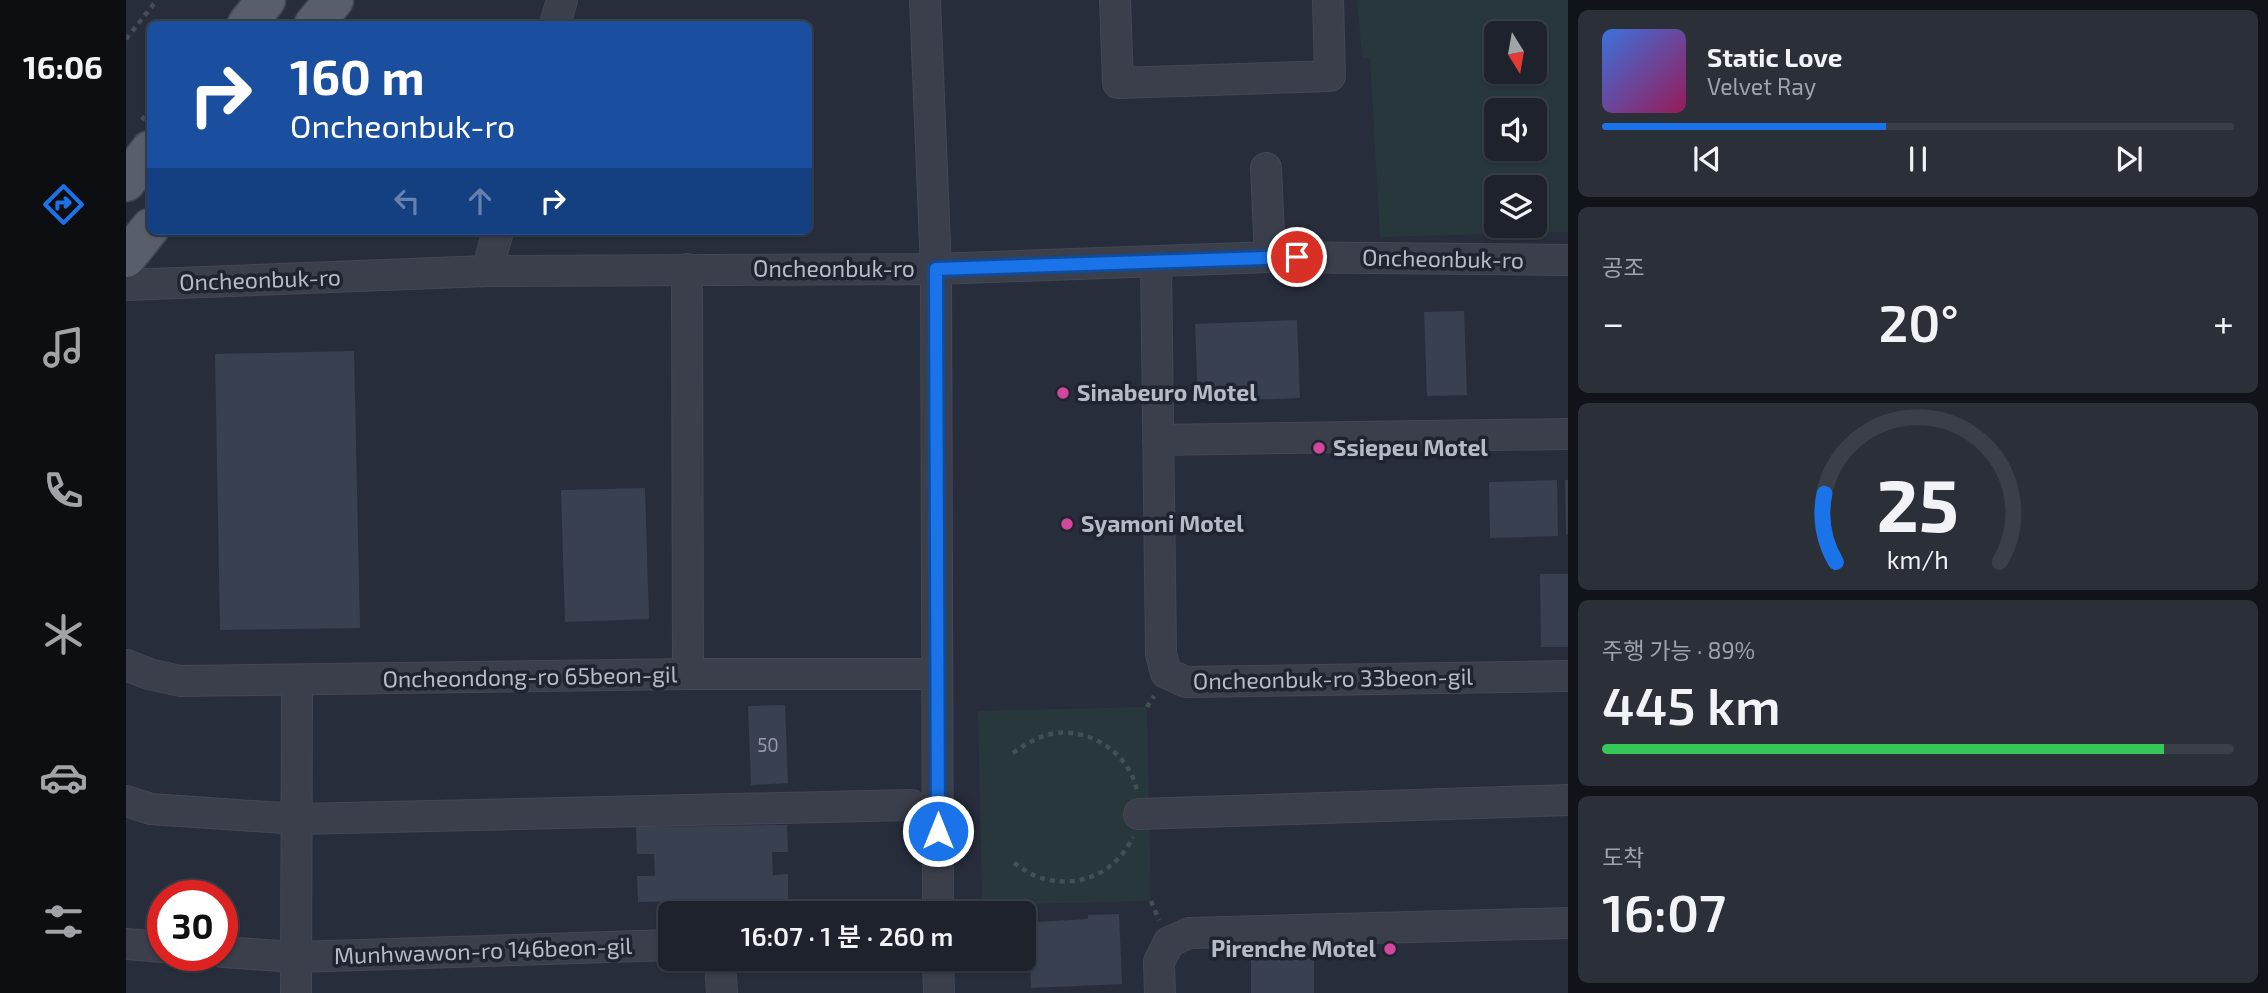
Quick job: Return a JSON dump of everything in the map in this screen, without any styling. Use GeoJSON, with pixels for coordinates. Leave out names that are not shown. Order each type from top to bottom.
{"type":"FeatureCollection","features":[{"type":"Feature","properties":{"kind":"main road"},"geometry":{"type":"LineString","coordinates":[[249,21],[266,0]]}},
{"type":"Feature","properties":{"kind":"main road"},"geometry":{"type":"LineString","coordinates":[[316,21],[334,0]]}},
{"type":"Feature","properties":{"kind":"main road"},"geometry":{"type":"LineString","coordinates":[[126,181],[147,154]]}},
{"type":"Feature","properties":{"kind":"main road"},"geometry":{"type":"LineString","coordinates":[[126,258],[147,232]]}},
{"type":"Feature","properties":{"kind":"street"},"geometry":{"type":"LineString","coordinates":[[556,21],[562,0]]}},
{"type":"Feature","properties":{"kind":"street"},"geometry":{"type":"LineString","coordinates":[[925,0],[936,269],[938,901]]}},
{"type":"Feature","properties":{"kind":"street"},"geometry":{"type":"LineString","coordinates":[[1115,0],[1118,83],[1331,76],[1328,0]]}},
{"type":"Feature","properties":{"kind":"street"},"geometry":{"type":"LineString","coordinates":[[1266,168],[1270,257]]}},
{"type":"Feature","properties":{"kind":"street"},"geometry":{"type":"LineString","coordinates":[[486,271],[497,235]]}},
{"type":"Feature","properties":{"kind":"street","name":"Oncheonbuk-ro"},"geometry":{"type":"LineString","coordinates":[[126,285],[486,271],[936,269],[1270,257],[1568,260]]}},
{"type":"Feature","properties":{"kind":"street","name":"Oncheonbuk-ro 33beon-gil"},"geometry":{"type":"LineString","coordinates":[[1156,262],[1160,654],[1166,673],[1186,682],[1568,676]]}},
{"type":"Feature","properties":{"kind":"street"},"geometry":{"type":"LineString","coordinates":[[687,269],[688,674]]}},
{"type":"Feature","properties":{"kind":"street"},"geometry":{"type":"LineString","coordinates":[[1158,440],[1568,434]]}},
{"type":"Feature","properties":{"kind":"street","name":"Oncheondong-ro 65beon-gil"},"geometry":{"type":"LineString","coordinates":[[126,664],[149,674],[180,681],[688,674],[937,674]]}},
{"type":"Feature","properties":{"kind":"street"},"geometry":{"type":"LineString","coordinates":[[296,993],[297,680]]}},
{"type":"Feature","properties":{"kind":"street"},"geometry":{"type":"LineString","coordinates":[[1139,814],[1568,800]]}},
{"type":"Feature","properties":{"kind":"street"},"geometry":{"type":"LineString","coordinates":[[126,801],[151,809],[297,819],[911,805]]}},
{"type":"Feature","properties":{"kind":"street"},"geometry":{"type":"LineString","coordinates":[[1160,993],[1159,962],[1169,942],[1189,933],[1568,923]]}},
{"type":"Feature","properties":{"kind":"street"},"geometry":{"type":"LineString","coordinates":[[126,944],[147,946]]}},
{"type":"Feature","properties":{"kind":"street","name":"Munhwawon-ro 146beon-gil"},"geometry":{"type":"LineString","coordinates":[[238,953],[296,957],[658,945]]}},
{"type":"Feature","properties":{"kind":"street"},"geometry":{"type":"LineString","coordinates":[[721,971],[722,993]]}},
{"type":"Feature","properties":{"kind":"street"},"geometry":{"type":"LineString","coordinates":[[938,971],[939,993]]}},
{"type":"Feature","properties":{"kind":"path"},"geometry":{"type":"LineString","coordinates":[[126,39],[157,0]]}},
{"type":"Feature","properties":{"kind":"path"},"geometry":{"type":"LineString","coordinates":[[1013,754],[1033,740],[1057,733],[1081,734],[1104,743],[1122,759],[1135,780],[1140,804],[1137,829],[1126,851],[1108,869],[1085,880],[1059,883],[1035,876],[1014,863]]}},
{"type":"Feature","properties":{"kind":"shaded area"},"geometry":{"type":"Polygon","coordinates":[[[1357,0],[1568,0],[1568,232],[1547,233],[1547,175],[1484,175],[1484,234],[1380,237],[1370,59],[1362,58],[1357,0]]]}},
{"type":"Feature","properties":{"kind":"shaded area"},"geometry":{"type":"Polygon","coordinates":[[[1147,707],[1151,901],[1036,904],[1036,901],[982,901],[978,711],[1147,707]]]}},
{"type":"Feature","properties":{"kind":"building"},"geometry":{"type":"Polygon","coordinates":[[[1464,311],[1467,395],[1427,396],[1424,312],[1464,311]]]}},
{"type":"Feature","properties":{"kind":"building"},"geometry":{"type":"Polygon","coordinates":[[[1297,320],[1300,398],[1198,402],[1195,324],[1297,320]]]}},
{"type":"Feature","properties":{"kind":"building"},"geometry":{"type":"Polygon","coordinates":[[[354,351],[360,628],[220,630],[215,354],[354,351]]]}},
{"type":"Feature","properties":{"kind":"building"},"geometry":{"type":"Polygon","coordinates":[[[1557,480],[1558,536],[1490,538],[1489,482],[1557,480]]]}},
{"type":"Feature","properties":{"kind":"building"},"geometry":{"type":"Polygon","coordinates":[[[1565,480],[1568,480],[1568,534],[1566,534],[1565,480]]]}},
{"type":"Feature","properties":{"kind":"building"},"geometry":{"type":"Polygon","coordinates":[[[645,488],[649,619],[565,622],[561,490],[645,488]]]}},
{"type":"Feature","properties":{"kind":"building"},"geometry":{"type":"Polygon","coordinates":[[[1540,574],[1568,574],[1568,647],[1541,647],[1540,574]]]}},
{"type":"Feature","properties":{"kind":"building"},"geometry":{"type":"Polygon","coordinates":[[[785,705],[788,783],[751,785],[748,706],[785,705]]]}},
{"type":"Feature","properties":{"kind":"building"},"geometry":{"type":"Polygon","coordinates":[[[787,825],[788,852],[772,852],[773,875],[788,874],[788,900],[638,902],[637,876],[655,876],[654,854],[637,854],[636,827],[787,825]]]}},
{"type":"Feature","properties":{"kind":"building"},"geometry":{"type":"Polygon","coordinates":[[[1119,914],[1122,984],[1031,988],[1030,971],[1036,971],[1037,922],[1088,919],[1088,915],[1119,914]]]}},
{"type":"Feature","properties":{"kind":"building"},"geometry":{"type":"Polygon","coordinates":[[[1314,958],[1314,993],[1251,993],[1251,960],[1314,958]]]}},
{"type":"Feature","properties":{"kind":"place","name":"Sinabeuro Motel"},"geometry":{"type":"Point","coordinates":[1063,393]}},
{"type":"Feature","properties":{"kind":"place","name":"Ssiepeu Motel"},"geometry":{"type":"Point","coordinates":[1319,448]}},
{"type":"Feature","properties":{"kind":"place","name":"Syamoni Motel"},"geometry":{"type":"Point","coordinates":[1067,524]}},
{"type":"Feature","properties":{"kind":"place","name":"Pirenche Motel"},"geometry":{"type":"Point","coordinates":[1390,949]}},
{"type":"Feature","properties":{"kind":"route"},"geometry":{"type":"LineString","coordinates":[[938,831],[936,269],[1297,257]]}}]}
